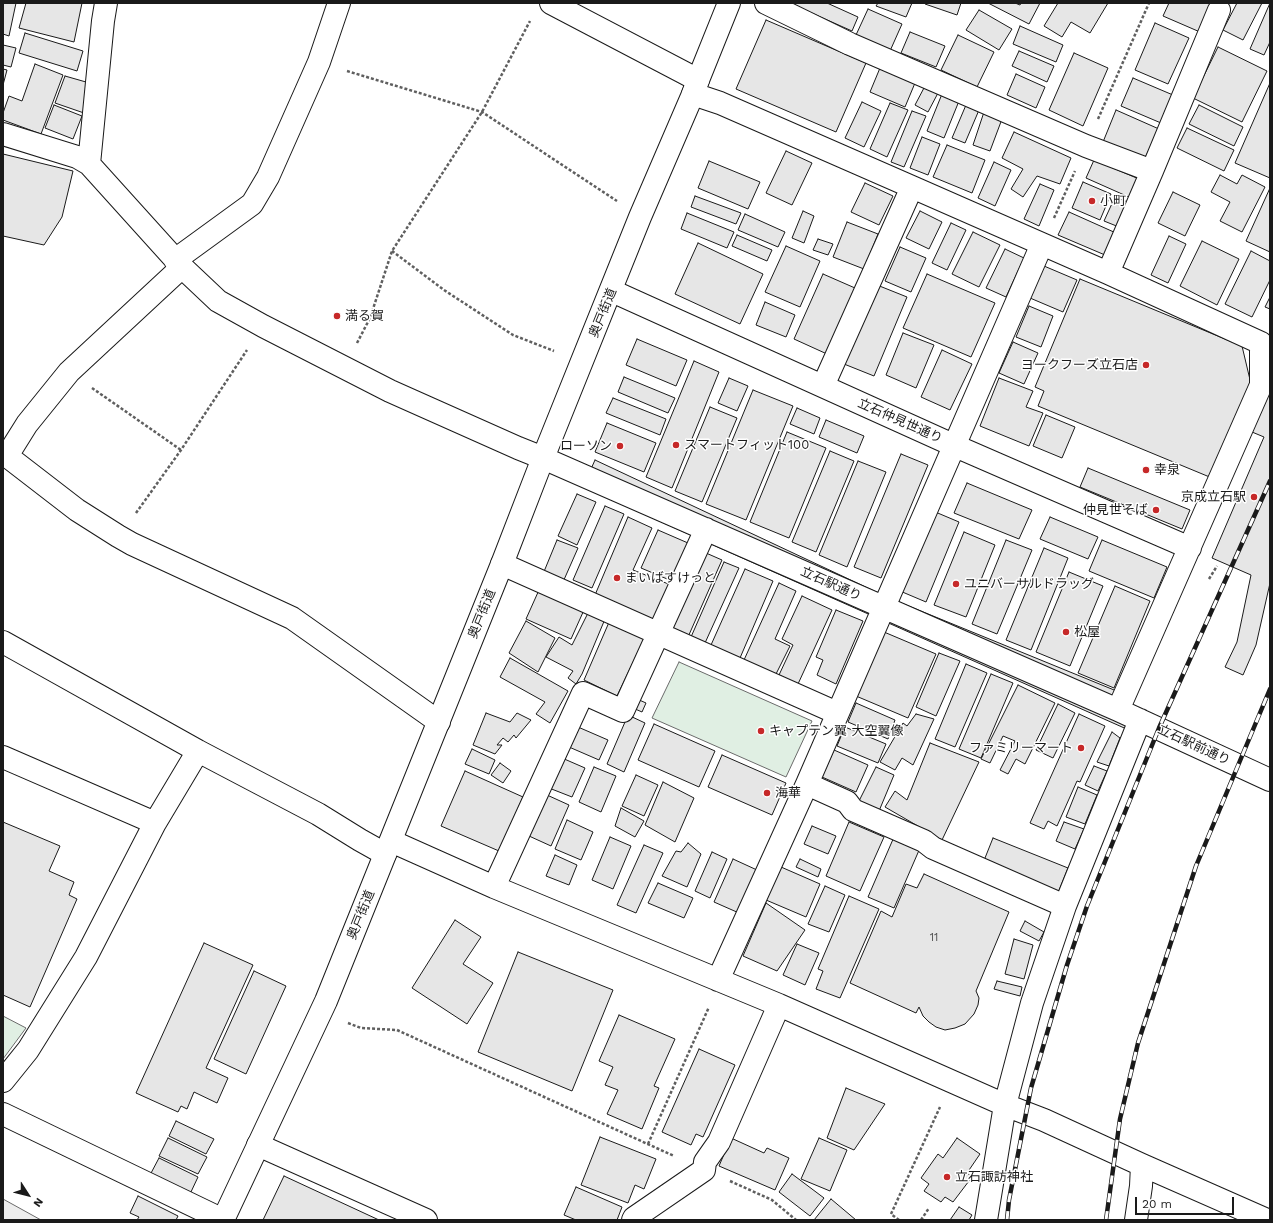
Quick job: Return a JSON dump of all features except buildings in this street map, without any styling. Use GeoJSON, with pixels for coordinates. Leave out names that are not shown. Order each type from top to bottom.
{"type":"FeatureCollection","features":[{"type":"Feature","properties":{"kind":"street"},"geometry":{"type":"LineString","coordinates":[[3,134],[77,157],[89,164],[106,3]]}},
{"type":"Feature","properties":{"kind":"street"},"geometry":{"type":"LineString","coordinates":[[339,3],[319,62],[268,177],[252,204],[179,264],[69,372],[27,424],[5,456],[76,510],[132,544],[292,618],[439,722]]}},
{"type":"Feature","properties":{"kind":"street"},"geometry":{"type":"LineString","coordinates":[[551,3],[695,87],[720,104],[1266,340],[1261,385],[1118,710]]}},
{"type":"Feature","properties":{"kind":"street","name":"奥戸街道"},"geometry":{"type":"LineString","coordinates":[[223,1220],[326,1001],[640,217],[729,3]]}},
{"type":"Feature","properties":{"kind":"street"},"geometry":{"type":"LineString","coordinates":[[766,3],[850,44],[1086,146],[1152,172]]}},
{"type":"Feature","properties":{"kind":"street"},"geometry":{"type":"LineString","coordinates":[[1108,273],[1152,172],[1219,10]]}},
{"type":"Feature","properties":{"kind":"street","name":"立石駅通り"},"geometry":{"type":"LineString","coordinates":[[89,164],[179,264],[218,301],[263,326],[390,391],[1118,710]]}},
{"type":"Feature","properties":{"kind":"street"},"geometry":{"type":"LineString","coordinates":[[823,386],[912,187]]}},
{"type":"Feature","properties":{"kind":"street"},"geometry":{"type":"LineString","coordinates":[[720,981],[807,784],[882,607],[1042,244]]}},
{"type":"Feature","properties":{"kind":"street","name":"立石仲見世通り"},"geometry":{"type":"LineString","coordinates":[[612,290],[953,445],[1190,548]]}},
{"type":"Feature","properties":{"kind":"street"},"geometry":{"type":"LineString","coordinates":[[494,886],[583,693],[623,710],[706,529]]}},
{"type":"Feature","properties":{"kind":"street"},"geometry":{"type":"LineString","coordinates":[[502,564],[837,713]]}},
{"type":"Feature","properties":{"kind":"street"},"geometry":{"type":"LineString","coordinates":[[3,642],[198,751],[318,814],[360,840],[388,847],[494,886],[779,1005],[1005,1105],[1044,1120],[1267,1220]]}},
{"type":"Feature","properties":{"kind":"street","name":"立石駅前通り"},"geometry":{"type":"LineString","coordinates":[[1118,710],[1270,780]]}},
{"type":"Feature","properties":{"kind":"street"},"geometry":{"type":"LineString","coordinates":[[986,1220],[1005,1105],[1032,1003],[1065,906],[1140,720]]}},
{"type":"Feature","properties":{"kind":"street"},"geometry":{"type":"LineString","coordinates":[[3,1080],[28,1050],[86,957],[155,824],[198,751]]}},
{"type":"Feature","properties":{"kind":"street"},"geometry":{"type":"LineString","coordinates":[[3,757],[155,824]]}},
{"type":"Feature","properties":{"kind":"street"},"geometry":{"type":"LineString","coordinates":[[807,784],[847,802],[853,810],[924,841],[933,848],[1065,906]]}},
{"type":"Feature","properties":{"kind":"street"},"geometry":{"type":"LineString","coordinates":[[633,1220],[704,1170],[705,1162],[719,1142],[779,1005]]}},
{"type":"Feature","properties":{"kind":"street"},"geometry":{"type":"LineString","coordinates":[[3,1114],[223,1220]]}},
{"type":"Feature","properties":{"kind":"street"},"geometry":{"type":"LineString","coordinates":[[258,1145],[426,1220]]}},
{"type":"Feature","properties":{"kind":"street"},"geometry":{"type":"LineString","coordinates":[[1136,1220],[1141,1186],[1142,1165]]}},
{"type":"Feature","properties":{"kind":"path"},"geometry":{"type":"LineString","coordinates":[[345,367],[370,318],[392,251],[482,112],[532,17]]}},
{"type":"Feature","properties":{"kind":"path"},"geometry":{"type":"LineString","coordinates":[[319,62],[482,112],[640,217]]}},
{"type":"Feature","properties":{"kind":"path"},"geometry":{"type":"LineString","coordinates":[[392,251],[444,290],[513,335],[583,362]]}},
{"type":"Feature","properties":{"kind":"path"},"geometry":{"type":"LineString","coordinates":[[118,536],[181,450],[263,326]]}},
{"type":"Feature","properties":{"kind":"path"},"geometry":{"type":"LineString","coordinates":[[69,372],[181,450]]}},
{"type":"Feature","properties":{"kind":"path"},"geometry":{"type":"LineString","coordinates":[[648,1144],[720,981]]}},
{"type":"Feature","properties":{"kind":"path"},"geometry":{"type":"LineString","coordinates":[[348,1023],[361,1028],[397,1030],[772,1200],[796,1220]]}},
{"type":"Feature","properties":{"kind":"path"},"geometry":{"type":"LineString","coordinates":[[899,1220],[890,1214],[940,1106]]}},
{"type":"Feature","properties":{"kind":"path"},"geometry":{"type":"LineString","coordinates":[[921,1220],[929,1208]]}},
{"type":"Feature","properties":{"kind":"green space"},"geometry":{"type":"Polygon","coordinates":[[[679,662],[812,721],[786,777],[652,718],[679,662]]]}},
{"type":"Feature","properties":{"kind":"green space"},"geometry":{"type":"Polygon","coordinates":[[[3,1016],[26,1028],[3,1059],[3,1016]]]}},
{"type":"Feature","properties":{"kind":"shaded area"},"geometry":{"type":"Polygon","coordinates":[[[3,1199],[41,1220],[3,1220],[3,1199]]]}},
{"type":"Feature","properties":{"kind":"railway"},"geometry":{"type":"LineString","coordinates":[[1007,1220],[1009,1200],[1031,1088],[1067,965],[1087,906],[1159,728],[1270,481]]}},
{"type":"Feature","properties":{"kind":"railway"},"geometry":{"type":"LineString","coordinates":[[1106,1220],[1120,1119],[1138,1043],[1196,866],[1270,689]]}},
{"type":"Feature","properties":{"kind":"place","name":"小町"},"geometry":{"type":"Point","coordinates":[1092,201]}},
{"type":"Feature","properties":{"kind":"place","name":"満る賀"},"geometry":{"type":"Point","coordinates":[337,316]}},
{"type":"Feature","properties":{"kind":"place","name":"ヨークフーズ立石店"},"geometry":{"type":"Point","coordinates":[1146,365]}},
{"type":"Feature","properties":{"kind":"place","name":"スマートフィット100"},"geometry":{"type":"Point","coordinates":[676,445]}},
{"type":"Feature","properties":{"kind":"place","name":"ローソン"},"geometry":{"type":"Point","coordinates":[620,446]}},
{"type":"Feature","properties":{"kind":"place","name":"幸泉"},"geometry":{"type":"Point","coordinates":[1146,470]}},
{"type":"Feature","properties":{"kind":"place","name":"京成立石駅"},"geometry":{"type":"Point","coordinates":[1254,497]}},
{"type":"Feature","properties":{"kind":"place","name":"仲見世そば"},"geometry":{"type":"Point","coordinates":[1156,510]}},
{"type":"Feature","properties":{"kind":"place","name":"まいばすけっと"},"geometry":{"type":"Point","coordinates":[617,578]}},
{"type":"Feature","properties":{"kind":"place","name":"ユニバーサルドラッグ"},"geometry":{"type":"Point","coordinates":[956,584]}},
{"type":"Feature","properties":{"kind":"place","name":"松屋"},"geometry":{"type":"Point","coordinates":[1066,632]}},
{"type":"Feature","properties":{"kind":"place","name":"キャプテン翼 大空翼像"},"geometry":{"type":"Point","coordinates":[761,731]}},
{"type":"Feature","properties":{"kind":"place","name":"ファミリーマート"},"geometry":{"type":"Point","coordinates":[1081,748]}},
{"type":"Feature","properties":{"kind":"place","name":"海華"},"geometry":{"type":"Point","coordinates":[767,793]}},
{"type":"Feature","properties":{"kind":"place","name":"立石諏訪神社"},"geometry":{"type":"Point","coordinates":[947,1177]}}]}
